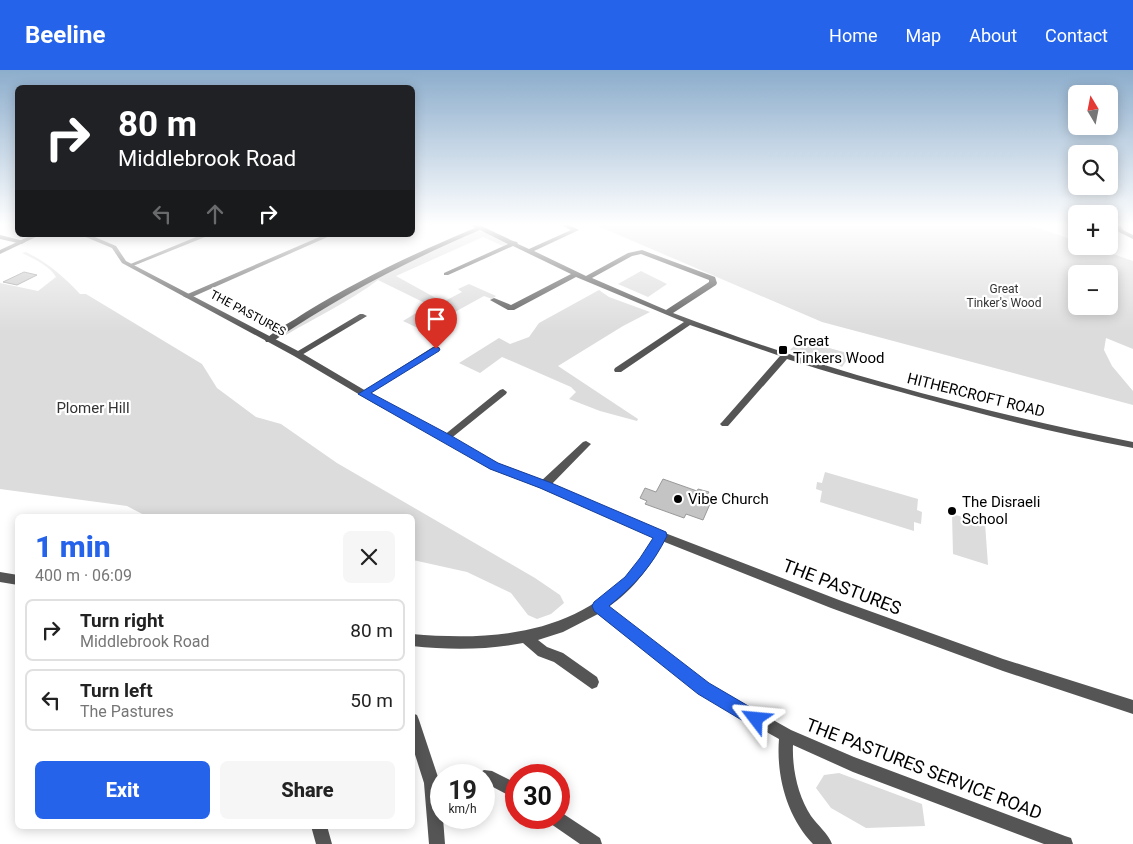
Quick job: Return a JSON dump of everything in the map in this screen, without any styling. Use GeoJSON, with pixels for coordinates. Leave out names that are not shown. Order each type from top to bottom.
{"type":"FeatureCollection","features":[{"type":"Feature","properties":{"kind":"street","name":"THE PASTURES"},"geometry":{"type":"LineString","coordinates":[[123,260],[297,354],[364,394],[494,466],[544,485],[661,536],[836,604],[1003,666],[1133,707]]}},
{"type":"Feature","properties":{"kind":"street"},"geometry":{"type":"LineString","coordinates":[[131,265],[143,260]]}},
{"type":"Feature","properties":{"kind":"street"},"geometry":{"type":"LineString","coordinates":[[188,296],[271,260]]}},
{"type":"Feature","properties":{"kind":"street"},"geometry":{"type":"LineString","coordinates":[[269,340],[343,292],[412,260]]}},
{"type":"Feature","properties":{"kind":"street"},"geometry":{"type":"LineString","coordinates":[[446,274],[477,260]]}},
{"type":"Feature","properties":{"kind":"street","name":"HITHERCROFT ROAD"},"geometry":{"type":"LineString","coordinates":[[548,260],[586,279],[689,322],[825,369],[884,386],[1077,434],[1133,444]]}},
{"type":"Feature","properties":{"kind":"street"},"geometry":{"type":"LineString","coordinates":[[586,279],[619,260]]}},
{"type":"Feature","properties":{"kind":"street"},"geometry":{"type":"LineString","coordinates":[[663,260],[712,279],[713,283],[667,313]]}},
{"type":"Feature","properties":{"kind":"street"},"geometry":{"type":"LineString","coordinates":[[494,300],[511,308],[576,274]]}},
{"type":"Feature","properties":{"kind":"street","name":"THE PASTURES"},"geometry":{"type":"LineString","coordinates":[[297,354],[363,316]]}},
{"type":"Feature","properties":{"kind":"street"},"geometry":{"type":"LineString","coordinates":[[618,370],[689,322]]}},
{"type":"Feature","properties":{"kind":"street"},"geometry":{"type":"LineString","coordinates":[[364,394],[436,349]]}},
{"type":"Feature","properties":{"kind":"street"},"geometry":{"type":"LineString","coordinates":[[724,424],[786,354]]}},
{"type":"Feature","properties":{"kind":"street"},"geometry":{"type":"LineString","coordinates":[[446,438],[503,392]]}},
{"type":"Feature","properties":{"kind":"street"},"geometry":{"type":"LineString","coordinates":[[544,485],[586,444]]}},
{"type":"Feature","properties":{"kind":"street"},"geometry":{"type":"LineString","coordinates":[[415,643],[495,643],[526,638],[567,624],[599,606],[630,581],[645,562],[661,536]]}},
{"type":"Feature","properties":{"kind":"street"},"geometry":{"type":"LineString","coordinates":[[0,577],[15,580]]}},
{"type":"Feature","properties":{"kind":"street","name":"THE PASTURES SERVICE ROAD"},"geometry":{"type":"LineString","coordinates":[[599,606],[704,689],[741,712],[786,735],[853,764],[1065,844]]}},
{"type":"Feature","properties":{"kind":"street"},"geometry":{"type":"LineString","coordinates":[[526,638],[543,652],[558,657],[592,682]]}},
{"type":"Feature","properties":{"kind":"street"},"geometry":{"type":"LineString","coordinates":[[415,728],[430,766]]}},
{"type":"Feature","properties":{"kind":"street"},"geometry":{"type":"LineString","coordinates":[[786,735],[786,767],[799,810],[816,837],[824,844]]}},
{"type":"Feature","properties":{"kind":"street"},"geometry":{"type":"LineString","coordinates":[[570,827],[594,844]]}},
{"type":"Feature","properties":{"kind":"street"},"geometry":{"type":"LineString","coordinates":[[320,829],[324,844]]}},
{"type":"Feature","properties":{"kind":"street"},"geometry":{"type":"LineString","coordinates":[[437,829],[437,844]]}},
{"type":"Feature","properties":{"kind":"green space","name":"Plomer Hill"},"geometry":{"type":"Polygon","coordinates":[[[36,260],[40,260],[55,270],[80,294],[86,294],[202,364],[217,388],[256,417],[281,424],[337,463],[535,578],[560,595],[564,603],[551,614],[537,619],[528,615],[511,593],[467,572],[415,560],[415,514],[142,514],[127,506],[0,489],[0,283],[38,291],[56,277],[46,266],[36,260]]]}},
{"type":"Feature","properties":{"kind":"green space"},"geometry":{"type":"Polygon","coordinates":[[[413,260],[431,260],[396,276],[443,302],[462,292],[458,289],[469,284],[496,296],[492,299],[484,296],[422,330],[403,321],[429,305],[378,280],[286,335],[282,333],[373,278],[413,260]]]}},
{"type":"Feature","properties":{"kind":"green space","name":"Great Tinker's Wood"},"geometry":{"type":"Polygon","coordinates":[[[677,260],[1130,260],[1133,261],[1133,349],[1106,338],[1104,350],[1112,366],[1133,391],[1133,405],[822,322],[677,260]]]}},
{"type":"Feature","properties":{"kind":"green space"},"geometry":{"type":"Polygon","coordinates":[[[641,271],[667,284],[648,297],[618,284],[641,271]]]}},
{"type":"Feature","properties":{"kind":"green space"},"geometry":{"type":"Polygon","coordinates":[[[599,290],[609,297],[650,312],[623,326],[558,366],[638,419],[637,421],[600,411],[569,399],[576,392],[571,387],[502,357],[480,373],[459,363],[499,338],[510,344],[529,337],[539,323],[599,290]]]}},
{"type":"Feature","properties":{"kind":"green space"},"geometry":{"type":"Polygon","coordinates":[[[800,340],[851,354],[842,367],[832,362],[790,350],[800,340]]]}},
{"type":"Feature","properties":{"kind":"green space"},"geometry":{"type":"Polygon","coordinates":[[[825,472],[918,499],[917,510],[922,512],[921,524],[914,522],[914,531],[820,502],[822,491],[816,489],[817,482],[822,483],[825,472]]]}},
{"type":"Feature","properties":{"kind":"green space"},"geometry":{"type":"Polygon","coordinates":[[[952,514],[985,523],[988,565],[953,554],[952,514]]]}},
{"type":"Feature","properties":{"kind":"green space"},"geometry":{"type":"Polygon","coordinates":[[[839,773],[922,804],[925,826],[866,828],[831,808],[816,788],[824,775],[839,773]]]}},
{"type":"Feature","properties":{"kind":"building"},"geometry":{"type":"Polygon","coordinates":[[[24,272],[37,275],[17,285],[3,282],[24,272]]]}},
{"type":"Feature","properties":{"kind":"building","name":"Vibe Church"},"geometry":{"type":"Polygon","coordinates":[[[663,479],[697,491],[698,489],[709,492],[707,495],[713,497],[703,520],[686,514],[684,518],[645,504],[647,501],[640,498],[645,488],[656,492],[663,479]]]}},
{"type":"Feature","properties":{"kind":"place","name":"Great Tinkers Wood"},"geometry":{"type":"Point","coordinates":[783,350]}},
{"type":"Feature","properties":{"kind":"place","name":"Vibe Church"},"geometry":{"type":"Point","coordinates":[678,499]}},
{"type":"Feature","properties":{"kind":"place","name":"The Disraeli School"},"geometry":{"type":"Point","coordinates":[952,511]}},
{"type":"Feature","properties":{"kind":"route"},"geometry":{"type":"LineString","coordinates":[[436,349],[364,394],[446,438],[479,459],[661,536],[645,562],[630,581],[599,606],[704,689],[756,719]]}}]}
